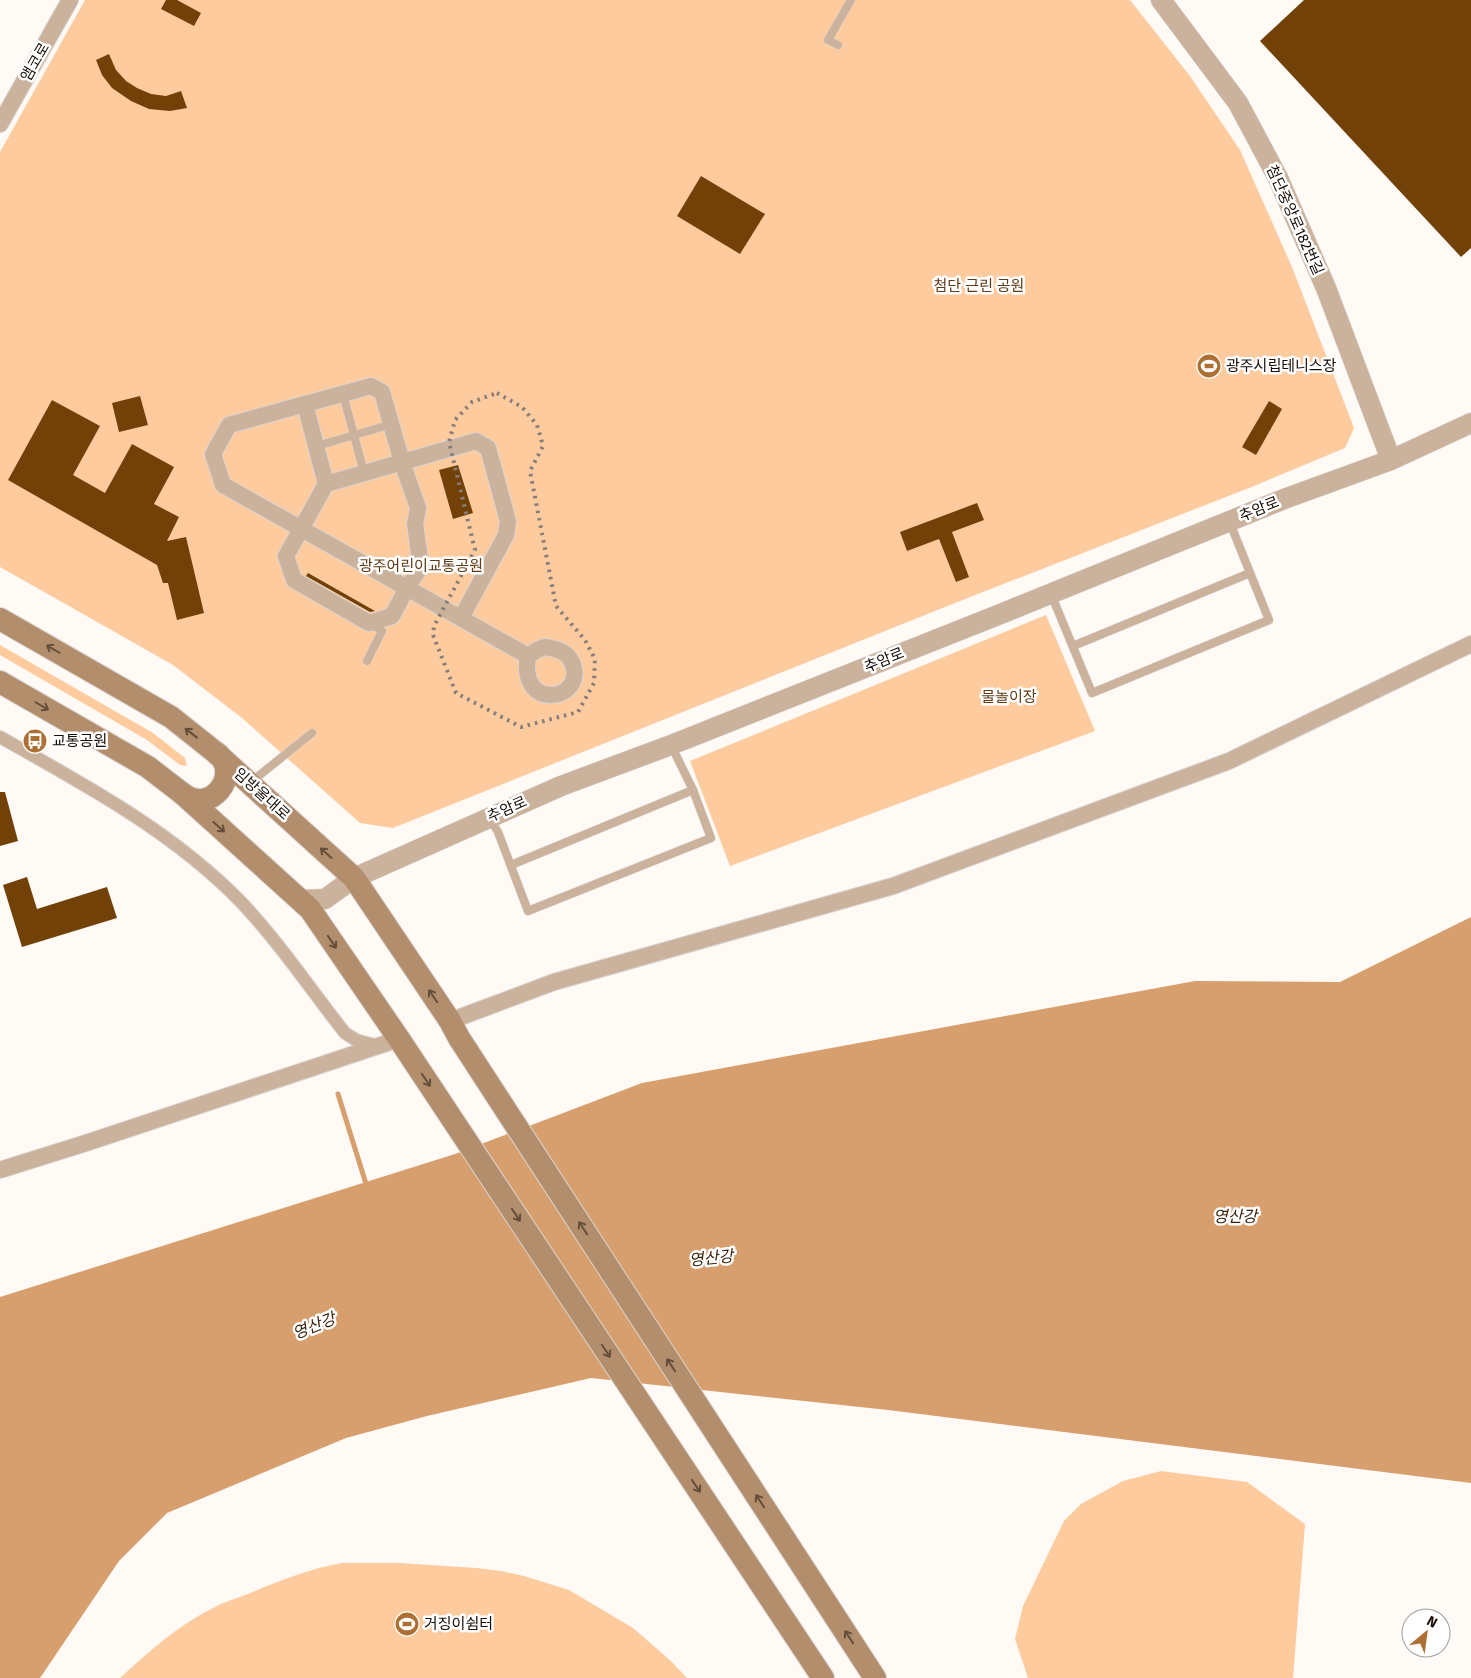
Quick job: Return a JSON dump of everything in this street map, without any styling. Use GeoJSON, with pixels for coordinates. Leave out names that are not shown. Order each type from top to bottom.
{"type":"FeatureCollection","features":[{"type":"Feature","properties":{"kind":"main road","name":"임방울대로"},"geometry":{"type":"LineString","coordinates":[[0,619],[171,717],[215,752],[354,878],[875,1678]]}},
{"type":"Feature","properties":{"kind":"main road"},"geometry":{"type":"LineString","coordinates":[[0,682],[148,766],[190,799],[207,799],[221,789],[225,781],[225,764],[215,752]]}},
{"type":"Feature","properties":{"kind":"main road"},"geometry":{"type":"LineString","coordinates":[[184,794],[310,910],[388,1043],[824,1678]]}},
{"type":"Feature","properties":{"kind":"street","name":"앰코로"},"geometry":{"type":"LineString","coordinates":[[0,124],[70,0]]}},
{"type":"Feature","properties":{"kind":"street","name":"첨단중앙로182번길"},"geometry":{"type":"LineString","coordinates":[[1161,0],[1238,103],[1278,178],[1326,288],[1391,460]]}},
{"type":"Feature","properties":{"kind":"street"},"geometry":{"type":"LineString","coordinates":[[305,404],[326,484],[301,529],[286,556],[294,580],[370,623],[392,616],[407,588],[421,566],[415,524],[418,508],[402,462],[382,392],[371,386],[343,394],[305,404],[229,425],[213,454],[223,485],[301,529],[407,588],[461,618],[528,656]]}},
{"type":"Feature","properties":{"kind":"street","name":"추암로"},"geometry":{"type":"LineString","coordinates":[[300,900],[325,899],[354,878],[561,786],[671,745],[1284,499],[1391,460],[1471,423]]}},
{"type":"Feature","properties":{"kind":"street"},"geometry":{"type":"LineString","coordinates":[[326,484],[476,442],[488,448],[508,520],[508,528],[461,618]]}},
{"type":"Feature","properties":{"kind":"street"},"geometry":{"type":"LineString","coordinates":[[454,1030],[554,982],[893,886],[1229,761],[1471,644]]}},
{"type":"Feature","properties":{"kind":"street"},"geometry":{"type":"LineString","coordinates":[[0,737],[104,796],[147,824],[193,858],[257,920],[345,1033],[356,1040],[388,1043]]}},
{"type":"Feature","properties":{"kind":"street"},"geometry":{"type":"LineString","coordinates":[[0,1170],[388,1043]]}},
{"type":"Feature","properties":{"kind":"lane"},"geometry":{"type":"LineString","coordinates":[[838,45],[828,40],[851,0]]}},
{"type":"Feature","properties":{"kind":"lane"},"geometry":{"type":"LineString","coordinates":[[343,394],[364,473]]}},
{"type":"Feature","properties":{"kind":"lane"},"geometry":{"type":"LineString","coordinates":[[317,446],[392,424]]}},
{"type":"Feature","properties":{"kind":"lane"},"geometry":{"type":"LineString","coordinates":[[1051,594],[1092,693],[1269,620],[1230,521]]}},
{"type":"Feature","properties":{"kind":"lane"},"geometry":{"type":"LineString","coordinates":[[1073,646],[1250,573]]}},
{"type":"Feature","properties":{"kind":"lane"},"geometry":{"type":"LineString","coordinates":[[367,661],[382,631],[370,623]]}},
{"type":"Feature","properties":{"kind":"lane"},"geometry":{"type":"LineString","coordinates":[[250,783],[312,733]]}},
{"type":"Feature","properties":{"kind":"lane"},"geometry":{"type":"LineString","coordinates":[[489,817],[498,832],[528,911],[711,838],[693,790],[671,745]]}},
{"type":"Feature","properties":{"kind":"lane"},"geometry":{"type":"LineString","coordinates":[[511,865],[693,790]]}},
{"type":"Feature","properties":{"kind":"green space"},"geometry":{"type":"Polygon","coordinates":[[[85,0],[1130,0],[1190,76],[1240,150],[1292,267],[1354,428],[1345,448],[1254,486],[955,603],[393,828],[360,823],[242,718],[173,665],[0,567],[0,152],[85,0]]]}},
{"type":"Feature","properties":{"kind":"green space","name":"물놀이장"},"geometry":{"type":"Polygon","coordinates":[[[1046,615],[1095,731],[730,866],[690,761],[1046,615]]]}},
{"type":"Feature","properties":{"kind":"green space"},"geometry":{"type":"Polygon","coordinates":[[[0,645],[153,733],[185,758],[187,766],[180,765],[147,740],[0,655],[0,645]]]}},
{"type":"Feature","properties":{"kind":"green space"},"geometry":{"type":"Polygon","coordinates":[[[1161,1471],[1247,1482],[1305,1524],[1293,1678],[1028,1678],[1015,1639],[1023,1606],[1064,1521],[1081,1504],[1123,1481],[1161,1471]]]}},
{"type":"Feature","properties":{"kind":"green space","name":"거징이쉼터"},"geometry":{"type":"Polygon","coordinates":[[[342,1563],[399,1563],[477,1568],[524,1576],[569,1590],[633,1628],[671,1661],[687,1678],[120,1678],[189,1621],[215,1607],[298,1574],[342,1563]]]}},
{"type":"Feature","properties":{"kind":"water","name":"영산강"},"geometry":{"type":"Polygon","coordinates":[[[1471,917],[1471,1483],[888,1410],[591,1378],[427,1416],[346,1438],[167,1513],[119,1561],[40,1678],[0,1678],[0,1297],[455,1154],[642,1083],[1195,981],[1340,982],[1471,917]]]}},
{"type":"Feature","properties":{"kind":"building"},"geometry":{"type":"Polygon","coordinates":[[[166,0],[177,0],[201,13],[194,26],[161,9],[166,0]]]}},
{"type":"Feature","properties":{"kind":"building"},"geometry":{"type":"Polygon","coordinates":[[[1304,0],[1471,0],[1471,248],[1461,257],[1260,41],[1304,0]]]}},
{"type":"Feature","properties":{"kind":"building"},"geometry":{"type":"Polygon","coordinates":[[[109,54],[116,70],[126,81],[151,94],[166,96],[181,91],[187,108],[170,111],[149,109],[131,101],[112,88],[102,75],[96,60],[109,54]]]}},
{"type":"Feature","properties":{"kind":"building"},"geometry":{"type":"Polygon","coordinates":[[[701,176],[765,214],[740,254],[677,216],[701,176]]]}},
{"type":"Feature","properties":{"kind":"building"},"geometry":{"type":"Polygon","coordinates":[[[140,396],[148,425],[119,432],[112,403],[140,396]]]}},
{"type":"Feature","properties":{"kind":"building"},"geometry":{"type":"Polygon","coordinates":[[[52,400],[100,426],[73,475],[105,493],[132,444],[174,467],[154,504],[179,517],[167,541],[186,537],[204,613],[177,620],[168,583],[163,583],[157,565],[8,480],[52,400]]]}},
{"type":"Feature","properties":{"kind":"building"},"geometry":{"type":"Polygon","coordinates":[[[1269,401],[1282,409],[1256,455],[1242,447],[1269,401]]]}},
{"type":"Feature","properties":{"kind":"building"},"geometry":{"type":"Polygon","coordinates":[[[458,465],[473,513],[453,519],[439,470],[458,465]]]}},
{"type":"Feature","properties":{"kind":"building"},"geometry":{"type":"Polygon","coordinates":[[[977,503],[984,520],[952,532],[969,577],[956,582],[939,539],[907,551],[900,532],[977,503]]]}},
{"type":"Feature","properties":{"kind":"building"},"geometry":{"type":"Polygon","coordinates":[[[308,573],[375,611],[370,612],[306,576],[308,573]]]}},
{"type":"Feature","properties":{"kind":"building"},"geometry":{"type":"Polygon","coordinates":[[[0,792],[5,792],[18,841],[0,846],[0,792]]]}},
{"type":"Feature","properties":{"kind":"building"},"geometry":{"type":"Polygon","coordinates":[[[27,877],[37,909],[107,887],[117,918],[22,947],[3,885],[27,877]]]}},
{"type":"Feature","properties":{"kind":"waterway"},"geometry":{"type":"LineString","coordinates":[[338,1094],[367,1187]]}},
{"type":"Feature","properties":{"kind":"railway"},"geometry":{"type":"LineString","coordinates":[[497,393],[522,407],[537,425],[543,446],[530,471],[556,606],[585,640],[595,659],[594,683],[578,712],[521,727],[456,693],[433,635],[434,626],[475,550],[449,442],[455,420],[472,402],[497,393]]}},
{"type":"Feature","properties":{"kind":"place","name":"광주시립테니스장"},"geometry":{"type":"Point","coordinates":[1209,366]}},
{"type":"Feature","properties":{"kind":"place","name":"교통공원"},"geometry":{"type":"Point","coordinates":[35,741]}},
{"type":"Feature","properties":{"kind":"place","name":"거징이쉼터"},"geometry":{"type":"Point","coordinates":[407,1624]}},
{"type":"Feature","properties":{"kind":"park label","name":"첨단 근린 공원"},"geometry":{"type":"Point","coordinates":[979,286]}},
{"type":"Feature","properties":{"kind":"park label","name":"광주어린이교통공원"},"geometry":{"type":"Point","coordinates":[421,566]}}]}
